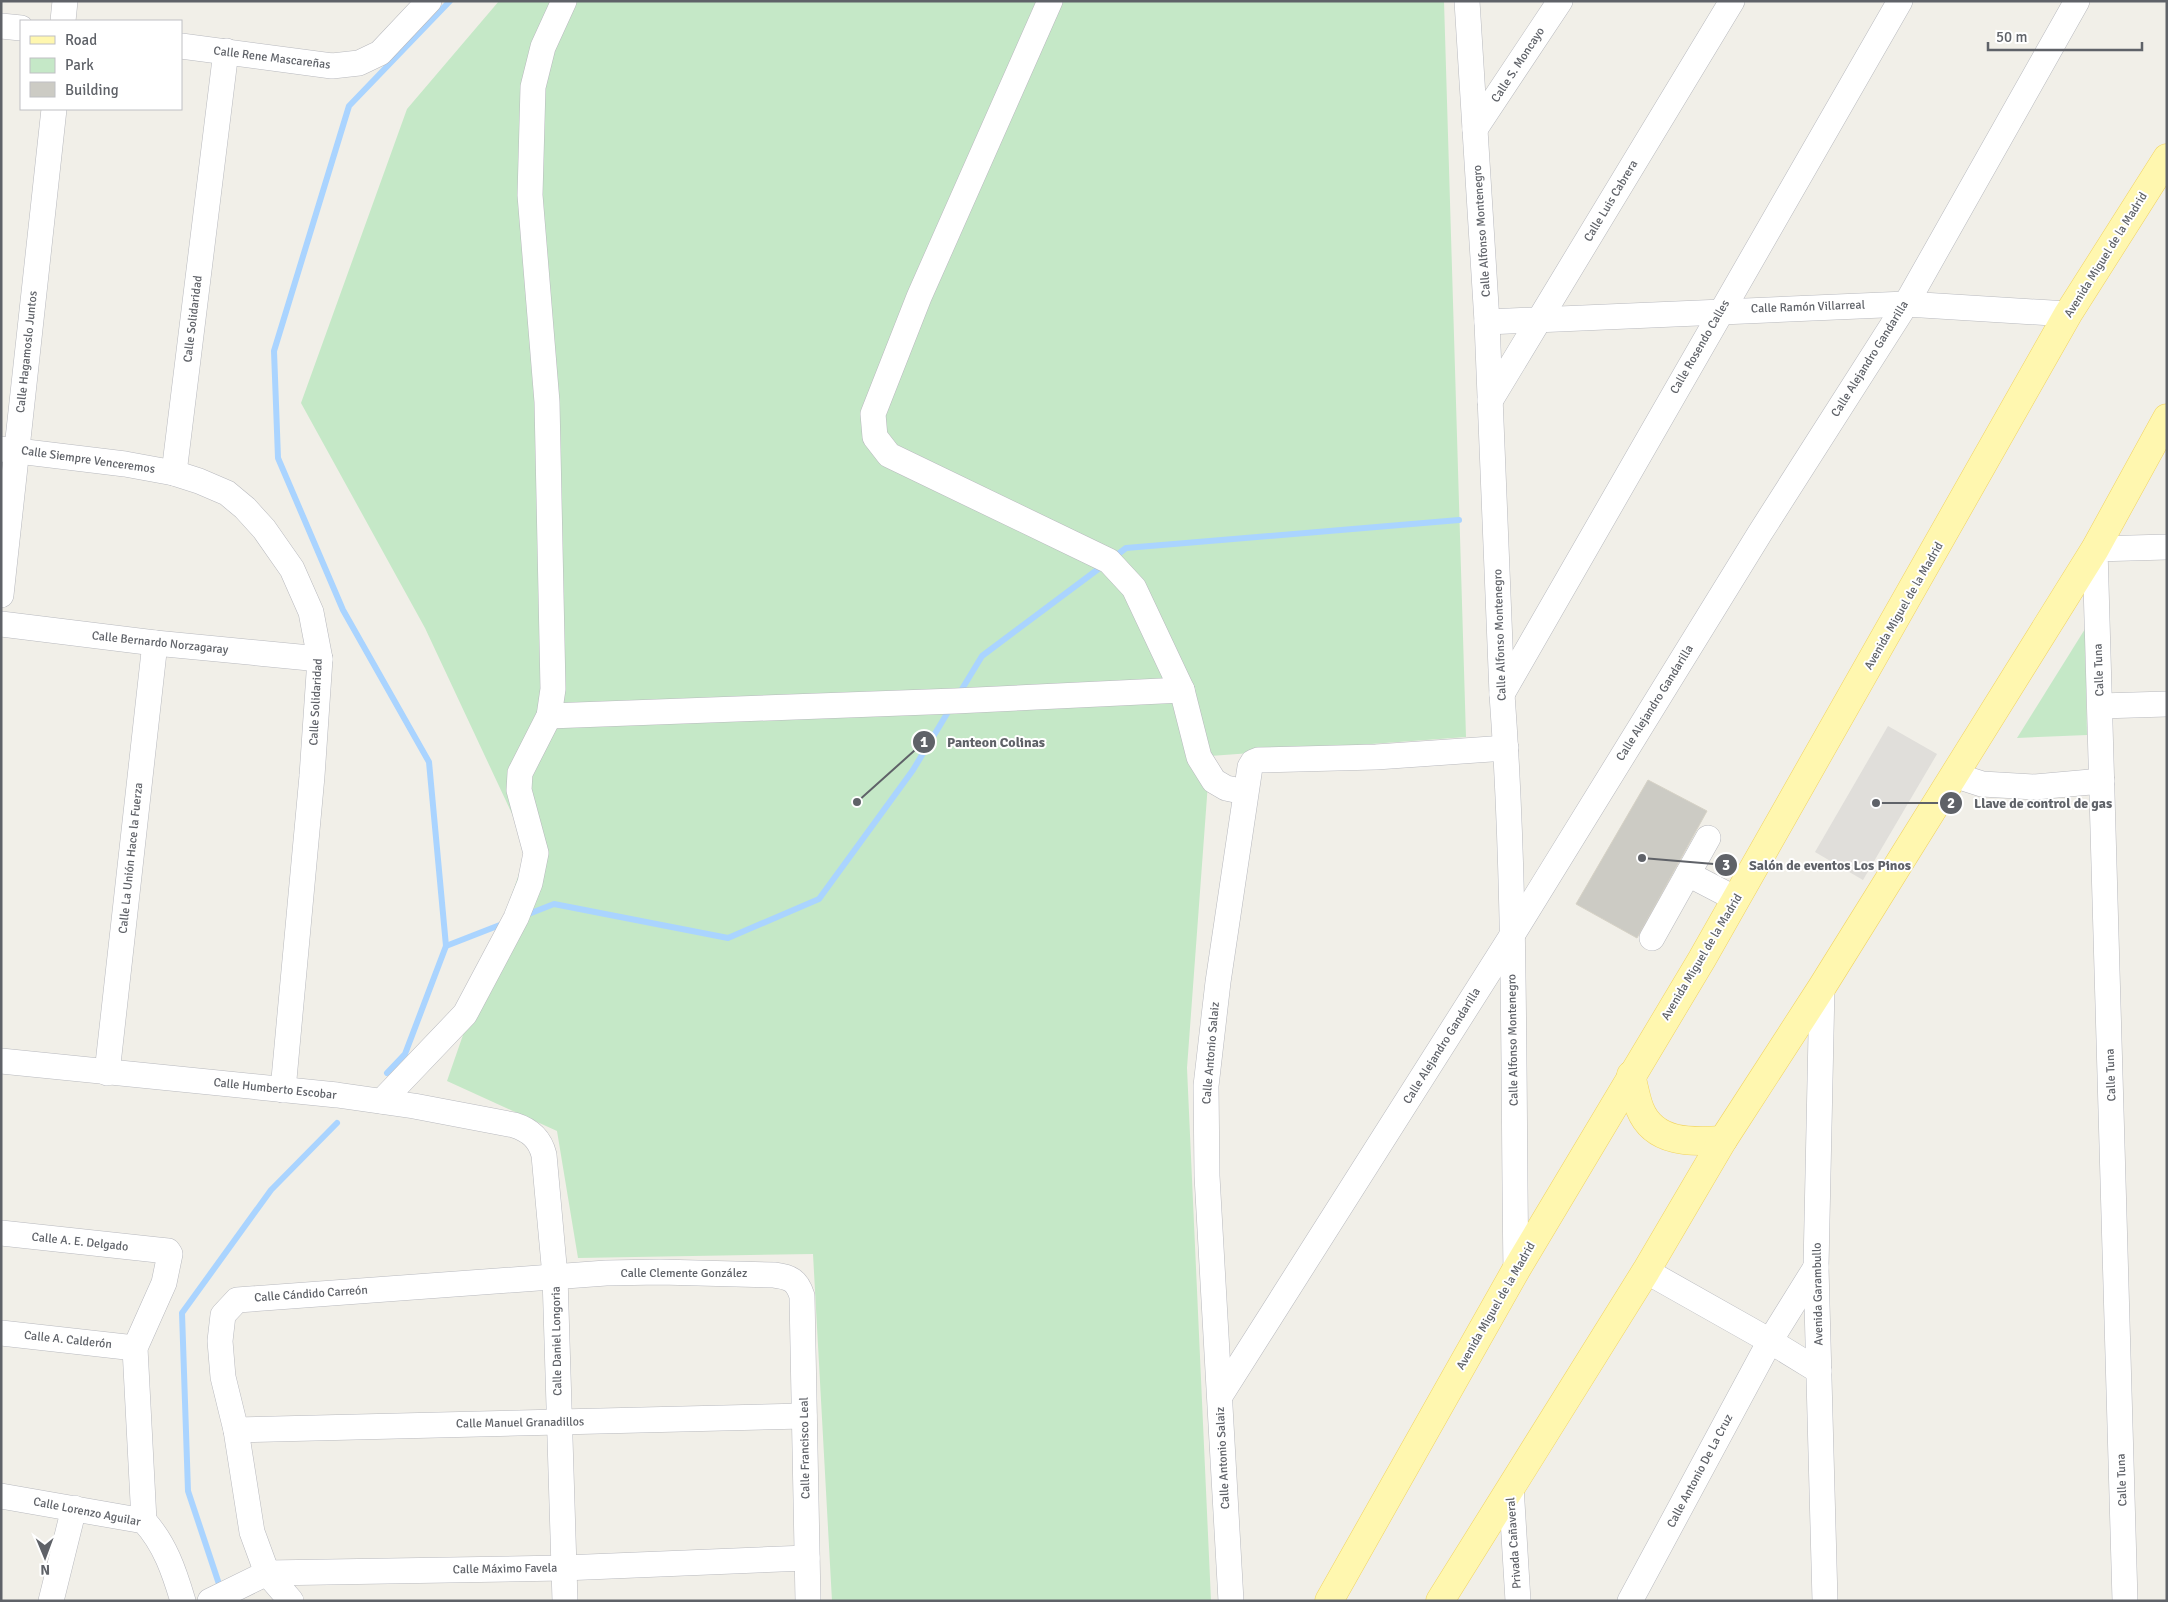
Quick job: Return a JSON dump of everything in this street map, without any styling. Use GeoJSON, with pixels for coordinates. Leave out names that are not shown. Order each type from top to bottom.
{"type":"FeatureCollection","features":[{"type":"Feature","properties":{"kind":"main road","name":"Avenida Miguel de la Madrid"},"geometry":{"type":"LineString","coordinates":[[1329,1601],[1516,1270],[1736,899],[2068,314],[2167,158]]}},
{"type":"Feature","properties":{"kind":"main road"},"geometry":{"type":"LineString","coordinates":[[1440,1601],[1646,1271],[1723,1140],[1822,987],[2095,549],[2167,418]]}},
{"type":"Feature","properties":{"kind":"main road"},"geometry":{"type":"LineString","coordinates":[[1631,1075],[1640,1110],[1654,1128],[1668,1137],[1680,1141],[1723,1140]]}},
{"type":"Feature","properties":{"kind":"street"},"geometry":{"type":"LineString","coordinates":[[63,20],[65,1]]}},
{"type":"Feature","properties":{"kind":"street","name":"Calle Rene Mascareñas"},"geometry":{"type":"LineString","coordinates":[[182,46],[332,66],[359,63],[380,53],[429,1]]}},
{"type":"Feature","properties":{"kind":"street"},"geometry":{"type":"LineString","coordinates":[[382,1102],[465,1014],[516,918],[530,883],[536,853],[519,790],[520,773],[549,716],[553,679],[547,402],[530,194],[533,87],[543,47],[564,1]]}},
{"type":"Feature","properties":{"kind":"street"},"geometry":{"type":"LineString","coordinates":[[1050,1],[915,306],[873,414],[875,437],[889,455],[1109,561],[1134,588],[1182,690],[1199,757],[1214,781],[1226,788],[1246,792]]}},
{"type":"Feature","properties":{"kind":"street","name":"Calle Alfonso Montenegro"},"geometry":{"type":"LineString","coordinates":[[1468,1],[1487,322],[1502,694],[1506,748],[1516,1270]]}},
{"type":"Feature","properties":{"kind":"street","name":"Calle S. Moncayo"},"geometry":{"type":"LineString","coordinates":[[1475,129],[1560,1]]}},
{"type":"Feature","properties":{"kind":"street","name":"Calle Luis Cabrera"},"geometry":{"type":"LineString","coordinates":[[1490,401],[1732,1]]}},
{"type":"Feature","properties":{"kind":"street","name":"Calle Rosendo Calles"},"geometry":{"type":"LineString","coordinates":[[1502,694],[1900,1]]}},
{"type":"Feature","properties":{"kind":"street","name":"Calle Alejandro Gandarilla"},"geometry":{"type":"LineString","coordinates":[[1220,1396],[1511,937],[1760,533],[1906,304],[2077,1]]}},
{"type":"Feature","properties":{"kind":"street"},"geometry":{"type":"LineString","coordinates":[[1,26],[20,28]]}},
{"type":"Feature","properties":{"kind":"street","name":"Calle Solidaridad"},"geometry":{"type":"LineString","coordinates":[[226,51],[174,474],[199,480],[226,493],[245,508],[264,529],[292,569],[311,612],[320,659],[312,776],[283,1090]]}},
{"type":"Feature","properties":{"kind":"street","name":"Calle Hagamoslo Juntos"},"geometry":{"type":"LineString","coordinates":[[1,595],[9,450],[54,110]]}},
{"type":"Feature","properties":{"kind":"street","name":"Calle Ramón Villarreal"},"geometry":{"type":"LineString","coordinates":[[1487,322],[1722,310],[1906,304],[2068,314]]}},
{"type":"Feature","properties":{"kind":"street","name":"Calle Siempre Venceremos"},"geometry":{"type":"LineString","coordinates":[[9,450],[125,464],[174,474]]}},
{"type":"Feature","properties":{"kind":"street"},"geometry":{"type":"LineString","coordinates":[[2095,549],[2167,548]]}},
{"type":"Feature","properties":{"kind":"street","name":"Calle Tuna"},"geometry":{"type":"LineString","coordinates":[[2095,549],[2125,1601]]}},
{"type":"Feature","properties":{"kind":"street","name":"Calle Bernardo Norzagaray"},"geometry":{"type":"LineString","coordinates":[[1,624],[155,643],[320,659]]}},
{"type":"Feature","properties":{"kind":"street","name":"Calle La Unión Hace la Fuerza"},"geometry":{"type":"LineString","coordinates":[[107,1072],[155,643]]}},
{"type":"Feature","properties":{"kind":"street"},"geometry":{"type":"LineString","coordinates":[[549,716],[955,701],[1182,690]]}},
{"type":"Feature","properties":{"kind":"street"},"geometry":{"type":"LineString","coordinates":[[2100,706],[2167,704]]}},
{"type":"Feature","properties":{"kind":"street","name":"Calle Antonio Salaiz"},"geometry":{"type":"LineString","coordinates":[[1231,1601],[1207,1176],[1206,1086],[1218,982],[1250,767],[1258,760],[1376,756],[1506,748]]}},
{"type":"Feature","properties":{"kind":"street"},"geometry":{"type":"LineString","coordinates":[[1954,776],[1982,784],[2035,787],[2102,781]]}},
{"type":"Feature","properties":{"kind":"street"},"geometry":{"type":"LineString","coordinates":[[1652,938],[1708,838]]}},
{"type":"Feature","properties":{"kind":"street"},"geometry":{"type":"LineString","coordinates":[[1688,874],[1736,899]]}},
{"type":"Feature","properties":{"kind":"street","name":"Avenida Garambullo"},"geometry":{"type":"LineString","coordinates":[[1822,987],[1816,1267],[1824,1601]]}},
{"type":"Feature","properties":{"kind":"street","name":"Calle Humberto Escobar"},"geometry":{"type":"LineString","coordinates":[[1,1061],[382,1102],[514,1126],[531,1133],[540,1143]]}},
{"type":"Feature","properties":{"kind":"street","name":"Calle Daniel Longoria"},"geometry":{"type":"LineString","coordinates":[[540,1143],[544,1155],[555,1276],[558,1423],[565,1601]]}},
{"type":"Feature","properties":{"kind":"street","name":"Calle A. E. Delgado"},"geometry":{"type":"LineString","coordinates":[[1,1233],[168,1252],[170,1254],[170,1261],[164,1283],[135,1348]]}},
{"type":"Feature","properties":{"kind":"street","name":"Calle Antonio De La Cruz"},"geometry":{"type":"LineString","coordinates":[[1630,1601],[1770,1341],[1816,1267]]}},
{"type":"Feature","properties":{"kind":"street"},"geometry":{"type":"LineString","coordinates":[[1646,1271],[1819,1371]]}},
{"type":"Feature","properties":{"kind":"street","name":"Calle Clemente González"},"geometry":{"type":"LineString","coordinates":[[555,1276],[660,1272],[752,1273],[789,1277],[796,1282],[802,1296]]}},
{"type":"Feature","properties":{"kind":"street","name":"Calle Cándido Carreón"},"geometry":{"type":"LineString","coordinates":[[291,1601],[258,1578],[236,1430],[223,1377],[220,1341],[222,1315],[237,1300],[555,1276]]}},
{"type":"Feature","properties":{"kind":"street","name":"Calle Francisco Leal"},"geometry":{"type":"LineString","coordinates":[[802,1296],[808,1601]]}},
{"type":"Feature","properties":{"kind":"street","name":"Calle A. Calderón"},"geometry":{"type":"LineString","coordinates":[[1,1333],[135,1348]]}},
{"type":"Feature","properties":{"kind":"street"},"geometry":{"type":"LineString","coordinates":[[135,1348],[144,1520]]}},
{"type":"Feature","properties":{"kind":"street","name":"Calle Manuel Granadillos"},"geometry":{"type":"LineString","coordinates":[[236,1430],[804,1416]]}},
{"type":"Feature","properties":{"kind":"street","name":"Privada Cañaveral"},"geometry":{"type":"LineString","coordinates":[[1511,1486],[1518,1601]]}},
{"type":"Feature","properties":{"kind":"street","name":"Calle Lorenzo Aguilar"},"geometry":{"type":"LineString","coordinates":[[1,1496],[144,1520],[155,1533],[164,1549],[175,1573],[183,1601]]}},
{"type":"Feature","properties":{"kind":"street"},"geometry":{"type":"LineString","coordinates":[[51,1601],[74,1508]]}},
{"type":"Feature","properties":{"kind":"street","name":"Calle Máximo Favela"},"geometry":{"type":"LineString","coordinates":[[211,1600],[258,1578],[806,1558]]}},
{"type":"Feature","properties":{"kind":"shaded area"},"geometry":{"type":"Polygon","coordinates":[[[1888,726],[1937,754],[1863,880],[1815,852],[1888,726]]]}},
{"type":"Feature","properties":{"kind":"green space"},"geometry":{"type":"Polygon","coordinates":[[[499,1],[1444,1],[1466,737],[1210,756],[1187,1068],[1211,1601],[832,1601],[813,1254],[578,1258],[557,1131],[447,1081],[528,848],[425,628],[301,403],[407,109],[499,1]]]}},
{"type":"Feature","properties":{"kind":"green space"},"geometry":{"type":"Polygon","coordinates":[[[2085,629],[2087,735],[2017,738],[2085,629]]]}},
{"type":"Feature","properties":{"kind":"building"},"geometry":{"type":"Polygon","coordinates":[[[1648,780],[1707,811],[1637,938],[1576,904],[1648,780]]]}},
{"type":"Feature","properties":{"kind":"waterway"},"geometry":{"type":"LineString","coordinates":[[387,1073],[405,1054],[446,946],[429,762],[343,610],[278,458],[274,351],[349,106],[450,1]]}},
{"type":"Feature","properties":{"kind":"waterway"},"geometry":{"type":"LineString","coordinates":[[1113,558],[1126,548],[1459,520]]}},
{"type":"Feature","properties":{"kind":"waterway"},"geometry":{"type":"LineString","coordinates":[[959,694],[982,656],[1105,564]]}},
{"type":"Feature","properties":{"kind":"waterway"},"geometry":{"type":"LineString","coordinates":[[526,915],[554,904],[728,938],[819,899],[913,770],[951,707]]}},
{"type":"Feature","properties":{"kind":"waterway"},"geometry":{"type":"LineString","coordinates":[[446,946],[505,923]]}},
{"type":"Feature","properties":{"kind":"waterway"},"geometry":{"type":"LineString","coordinates":[[221,1590],[188,1491],[182,1313],[271,1190],[337,1123]]}},
{"type":"Feature","properties":{"kind":"place","name":"Panteon Colinas"},"geometry":{"type":"Point","coordinates":[857,802]}},
{"type":"Feature","properties":{"kind":"place","name":"Llave de control de gas"},"geometry":{"type":"Point","coordinates":[1876,803]}},
{"type":"Feature","properties":{"kind":"place","name":"Salón de eventos Los Pinos"},"geometry":{"type":"Point","coordinates":[1642,858]}}]}
